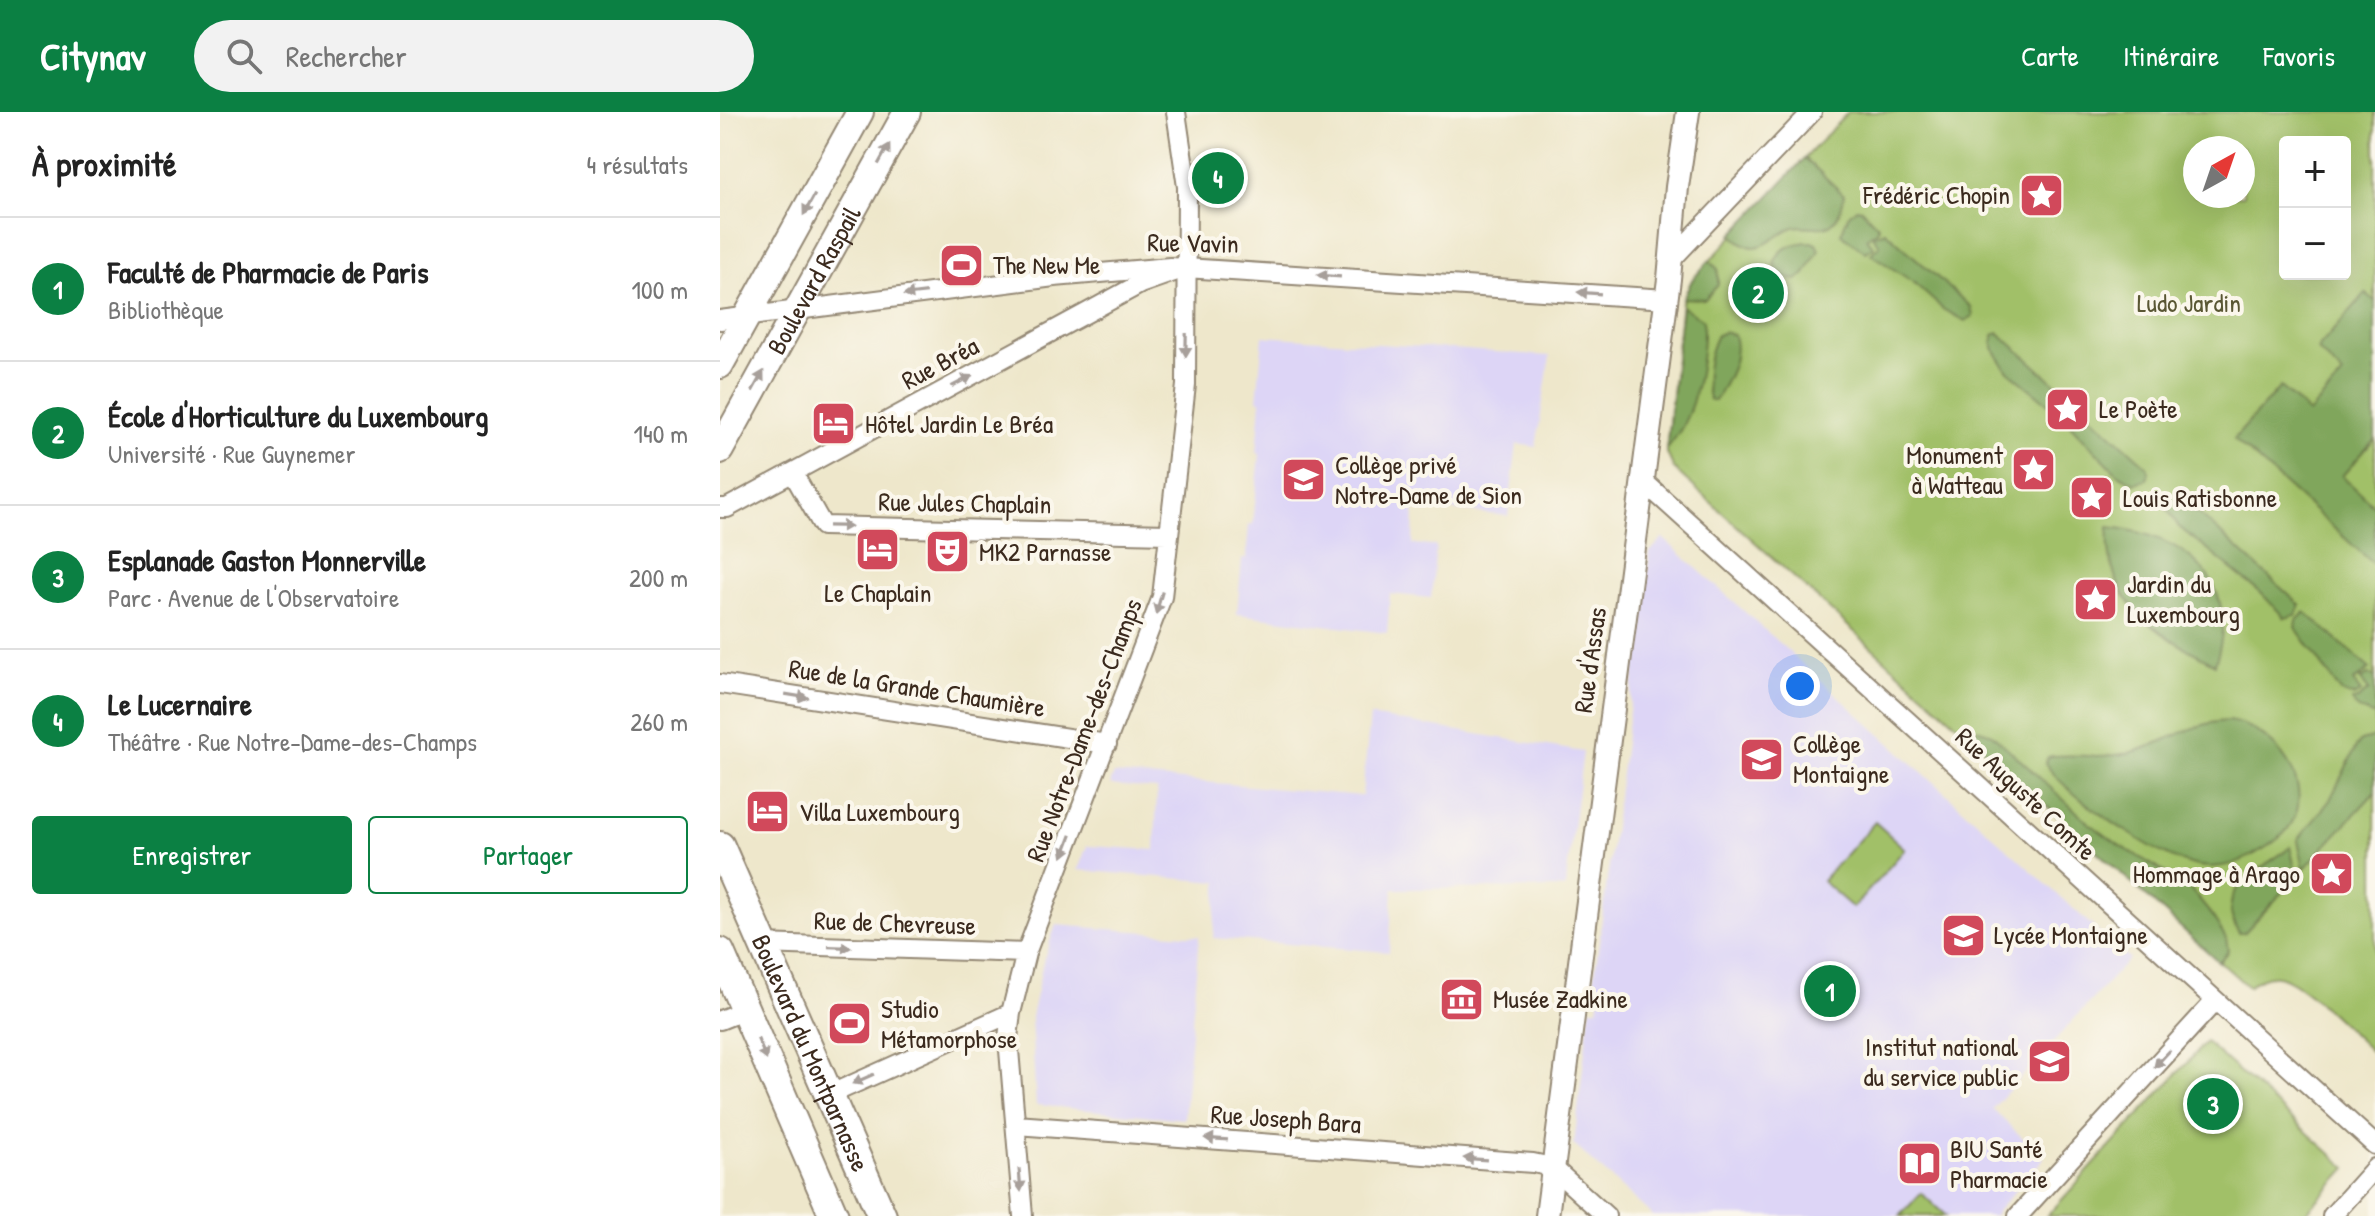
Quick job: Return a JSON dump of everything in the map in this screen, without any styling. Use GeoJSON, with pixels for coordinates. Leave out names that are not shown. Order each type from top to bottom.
{"type":"FeatureCollection","features":[{"type":"Feature","properties":{"kind":"main road","name":"Boulevard Raspail"},"geometry":{"type":"LineString","coordinates":[[720,365],[860,112]]}},
{"type":"Feature","properties":{"kind":"main road","name":"Boulevard Raspail"},"geometry":{"type":"LineString","coordinates":[[720,450],[907,112]]}},
{"type":"Feature","properties":{"kind":"main road","name":"Boulevard du Montparnasse"},"geometry":{"type":"LineString","coordinates":[[720,846],[882,1216]]}},
{"type":"Feature","properties":{"kind":"main road","name":"Boulevard du Montparnasse"},"geometry":{"type":"LineString","coordinates":[[720,952],[732,1015],[834,1216]]}},
{"type":"Feature","properties":{"kind":"street","name":"Rue Notre-Dame-des-Champs"},"geometry":{"type":"LineString","coordinates":[[1023,1216],[1008,1038],[1011,1013],[1026,953],[1162,597],[1186,385],[1187,187],[1176,112]]}},
{"type":"Feature","properties":{"kind":"street","name":"Rue d'Assas"},"geometry":{"type":"LineString","coordinates":[[1547,1216],[1667,299],[1677,187],[1688,112]]}},
{"type":"Feature","properties":{"kind":"street"},"geometry":{"type":"LineString","coordinates":[[1671,260],[1812,112]]}},
{"type":"Feature","properties":{"kind":"street","name":"Rue Vavin"},"geometry":{"type":"LineString","coordinates":[[720,320],[1136,268],[1187,267],[1667,299]]}},
{"type":"Feature","properties":{"kind":"street","name":"Rue Bréa"},"geometry":{"type":"LineString","coordinates":[[720,508],[727,508],[793,473],[1140,284],[1187,267]]}},
{"type":"Feature","properties":{"kind":"street","name":"Rue Jules Chaplain"},"geometry":{"type":"LineString","coordinates":[[793,473],[823,526],[1168,534]]}},
{"type":"Feature","properties":{"kind":"street","name":"Rue Auguste Comte"},"geometry":{"type":"LineString","coordinates":[[1643,481],[2375,1145]]}},
{"type":"Feature","properties":{"kind":"street","name":"Rue de la Grande Chaumière"},"geometry":{"type":"LineString","coordinates":[[720,684],[1107,744]]}},
{"type":"Feature","properties":{"kind":"street","name":"Rue de Chevreuse"},"geometry":{"type":"LineString","coordinates":[[762,944],[1026,953]]}},
{"type":"Feature","properties":{"kind":"street"},"geometry":{"type":"LineString","coordinates":[[2018,1216],[2215,1001]]}},
{"type":"Feature","properties":{"kind":"street"},"geometry":{"type":"LineString","coordinates":[[829,1095],[1011,1013]]}},
{"type":"Feature","properties":{"kind":"street","name":"Rue Joseph Bara"},"geometry":{"type":"LineString","coordinates":[[1016,1125],[1533,1163],[1552,1167]]}},
{"type":"Feature","properties":{"kind":"street"},"geometry":{"type":"LineString","coordinates":[[1552,1167],[1606,1216]]}},
{"type":"Feature","properties":{"kind":"street"},"geometry":{"type":"LineString","coordinates":[[2332,1216],[2375,1168]]}},
{"type":"Feature","properties":{"kind":"shaded area"},"geometry":{"type":"Polygon","coordinates":[[[1263,336],[1550,356],[1536,447],[1517,444],[1508,516],[1414,506],[1413,544],[1436,546],[1431,598],[1390,594],[1387,633],[1237,614],[1242,559],[1246,559],[1249,525],[1253,524],[1260,454],[1257,453],[1261,401],[1257,400],[1263,336]]]}},
{"type":"Feature","properties":{"kind":"shaded area"},"geometry":{"type":"Polygon","coordinates":[[[1663,538],[2129,959],[1992,1109],[2044,1158],[1993,1216],[1653,1216],[1574,1145],[1590,1008],[1598,1008],[1600,995],[1593,988],[1650,552],[1663,538]]]}},
{"type":"Feature","properties":{"kind":"shaded area"},"geometry":{"type":"Polygon","coordinates":[[[1370,716],[1583,752],[1565,888],[1393,889],[1389,952],[1213,938],[1218,882],[1078,870],[1087,846],[1155,850],[1157,789],[1110,785],[1114,774],[1362,796],[1370,716]]]}},
{"type":"Feature","properties":{"kind":"shaded area"},"geometry":{"type":"Polygon","coordinates":[[[1056,925],[1199,936],[1184,1119],[1036,1105],[1031,1017],[1044,958],[1056,925]]]}},
{"type":"Feature","properties":{"kind":"green space","name":"Jardin du Luxembourg"},"geometry":{"type":"Polygon","coordinates":[[[1848,112],[2375,112],[2375,1055],[2313,998],[2287,980],[2269,976],[2248,987],[1674,469],[1666,451],[1682,302],[1692,280],[1848,112]]]}},
{"type":"Feature","properties":{"kind":"green space"},"geometry":{"type":"Polygon","coordinates":[[[1805,158],[1844,195],[1834,221],[1823,227],[1794,227],[1754,247],[1732,235],[1805,158]]]}},
{"type":"Feature","properties":{"kind":"green space"},"geometry":{"type":"Polygon","coordinates":[[[1856,208],[1861,209],[1879,227],[1866,238],[1874,247],[1866,252],[1841,234],[1848,216],[1856,208]]]}},
{"type":"Feature","properties":{"kind":"green space"},"geometry":{"type":"Polygon","coordinates":[[[1885,231],[1971,307],[1973,316],[1965,321],[1944,310],[1913,282],[1871,254],[1880,245],[1873,236],[1885,231]]]}},
{"type":"Feature","properties":{"kind":"green space"},"geometry":{"type":"Polygon","coordinates":[[[1813,242],[1819,250],[1805,274],[1797,280],[1782,278],[1774,264],[1780,253],[1795,244],[1813,242]]]}},
{"type":"Feature","properties":{"kind":"green space"},"geometry":{"type":"Polygon","coordinates":[[[1709,261],[1718,269],[1718,285],[1705,299],[1683,298],[1692,280],[1709,261]]]}},
{"type":"Feature","properties":{"kind":"green space"},"geometry":{"type":"Polygon","coordinates":[[[2366,293],[2375,301],[2375,439],[2342,476],[2375,507],[2375,565],[2234,439],[2280,387],[2309,413],[2343,375],[2317,349],[2366,293]]]}},
{"type":"Feature","properties":{"kind":"green space"},"geometry":{"type":"Polygon","coordinates":[[[1682,306],[1703,320],[1701,359],[1688,414],[1666,451],[1682,306]]]}},
{"type":"Feature","properties":{"kind":"green space"},"geometry":{"type":"Polygon","coordinates":[[[1724,332],[1734,335],[1736,353],[1715,401],[1710,401],[1707,385],[1709,358],[1717,335],[1724,332]]]}},
{"type":"Feature","properties":{"kind":"green space"},"geometry":{"type":"Polygon","coordinates":[[[1998,332],[2147,466],[2147,479],[2135,483],[2118,474],[2057,411],[2007,370],[1993,348],[1993,335],[1998,332]]]}},
{"type":"Feature","properties":{"kind":"green space"},"geometry":{"type":"Polygon","coordinates":[[[2169,494],[2177,494],[2300,605],[2296,615],[2285,618],[2260,592],[2179,527],[2166,507],[2169,494]]]}},
{"type":"Feature","properties":{"kind":"green space"},"geometry":{"type":"Polygon","coordinates":[[[2109,527],[2162,540],[2201,567],[2214,586],[2221,609],[2222,635],[2215,664],[2154,627],[2124,595],[2109,553],[2109,527]]]}},
{"type":"Feature","properties":{"kind":"green space"},"geometry":{"type":"Polygon","coordinates":[[[2305,612],[2370,669],[2353,682],[2361,692],[2351,696],[2341,692],[2296,628],[2297,620],[2305,612]]]}},
{"type":"Feature","properties":{"kind":"green space"},"geometry":{"type":"Polygon","coordinates":[[[2375,676],[2375,716],[2358,709],[2352,700],[2369,690],[2360,679],[2375,676]]]}},
{"type":"Feature","properties":{"kind":"green space"},"geometry":{"type":"Polygon","coordinates":[[[2229,721],[2246,726],[2276,747],[2288,762],[2299,796],[2296,814],[2283,834],[2253,855],[2225,866],[2194,865],[2152,847],[2084,801],[2045,763],[2048,757],[2053,756],[2128,753],[2202,725],[2229,721]]]}},
{"type":"Feature","properties":{"kind":"green space"},"geometry":{"type":"Polygon","coordinates":[[[1975,728],[1992,734],[2089,823],[2119,845],[2188,886],[2226,938],[2228,951],[2219,962],[1966,733],[1975,728]]]}},
{"type":"Feature","properties":{"kind":"green space"},"geometry":{"type":"Polygon","coordinates":[[[2375,737],[2375,792],[2304,869],[2298,840],[2330,800],[2356,747],[2361,741],[2375,737]]]}},
{"type":"Feature","properties":{"kind":"green space"},"geometry":{"type":"Polygon","coordinates":[[[1875,822],[1905,849],[1853,908],[1822,881],[1875,822]]]}},
{"type":"Feature","properties":{"kind":"green space"},"geometry":{"type":"Polygon","coordinates":[[[2290,847],[2297,877],[2244,933],[2239,933],[2232,917],[2231,903],[2235,892],[2254,872],[2290,847]]]}},
{"type":"Feature","properties":{"kind":"green space"},"geometry":{"type":"Polygon","coordinates":[[[2206,1042],[2347,1168],[2303,1216],[2047,1216],[2206,1042]]]}},
{"type":"Feature","properties":{"kind":"green space"},"geometry":{"type":"Polygon","coordinates":[[[1921,1193],[1946,1216],[1900,1216],[1921,1193]]]}},
{"type":"Feature","properties":{"kind":"place","name":"Le Lucernaire"},"geometry":{"type":"Point","coordinates":[1218,178]}},
{"type":"Feature","properties":{"kind":"place","name":"Frédéric Chopin"},"geometry":{"type":"Point","coordinates":[2041,195]}},
{"type":"Feature","properties":{"kind":"place","name":"The New Me"},"geometry":{"type":"Point","coordinates":[962,265]}},
{"type":"Feature","properties":{"kind":"place","name":"École d'Horticulture du Luxembourg"},"geometry":{"type":"Point","coordinates":[1758,293]}},
{"type":"Feature","properties":{"kind":"place","name":"Le Poète"},"geometry":{"type":"Point","coordinates":[2068,409]}},
{"type":"Feature","properties":{"kind":"place","name":"Hôtel Jardin Le Bréa"},"geometry":{"type":"Point","coordinates":[834,424]}},
{"type":"Feature","properties":{"kind":"place","name":"Monument à Watteau"},"geometry":{"type":"Point","coordinates":[2034,470]}},
{"type":"Feature","properties":{"kind":"place","name":"Collège privé Notre-Dame de Sion"},"geometry":{"type":"Point","coordinates":[1304,480]}},
{"type":"Feature","properties":{"kind":"place","name":"Louis Ratisbonne"},"geometry":{"type":"Point","coordinates":[2092,498]}},
{"type":"Feature","properties":{"kind":"place","name":"Le Chaplain"},"geometry":{"type":"Point","coordinates":[878,550]}},
{"type":"Feature","properties":{"kind":"place","name":"MK2 Parnasse"},"geometry":{"type":"Point","coordinates":[948,552]}},
{"type":"Feature","properties":{"kind":"place","name":"Jardin du Luxembourg"},"geometry":{"type":"Point","coordinates":[2096,599]}},
{"type":"Feature","properties":{"kind":"place","name":"Collège Montaigne"},"geometry":{"type":"Point","coordinates":[1762,759]}},
{"type":"Feature","properties":{"kind":"place","name":"Villa Luxembourg"},"geometry":{"type":"Point","coordinates":[768,812]}},
{"type":"Feature","properties":{"kind":"place","name":"Hommage à Arago"},"geometry":{"type":"Point","coordinates":[2331,874]}},
{"type":"Feature","properties":{"kind":"place","name":"Lycée Montaigne"},"geometry":{"type":"Point","coordinates":[1963,935]}},
{"type":"Feature","properties":{"kind":"place","name":"Faculté de Pharmacie de Paris"},"geometry":{"type":"Point","coordinates":[1830,991]}},
{"type":"Feature","properties":{"kind":"place","name":"Musée Zadkine"},"geometry":{"type":"Point","coordinates":[1462,999]}},
{"type":"Feature","properties":{"kind":"place","name":"Studio Métamorphose"},"geometry":{"type":"Point","coordinates":[850,1024]}},
{"type":"Feature","properties":{"kind":"place","name":"Institut national du service public"},"geometry":{"type":"Point","coordinates":[2049,1062]}},
{"type":"Feature","properties":{"kind":"place","name":"Esplanade Gaston Monnerville"},"geometry":{"type":"Point","coordinates":[2213,1104]}},
{"type":"Feature","properties":{"kind":"place","name":"BIU Santé Pharmacie"},"geometry":{"type":"Point","coordinates":[1919,1164]}},
{"type":"Feature","properties":{"kind":"park label","name":"Ludo Jardin"},"geometry":{"type":"Point","coordinates":[2189,303]}}]}
